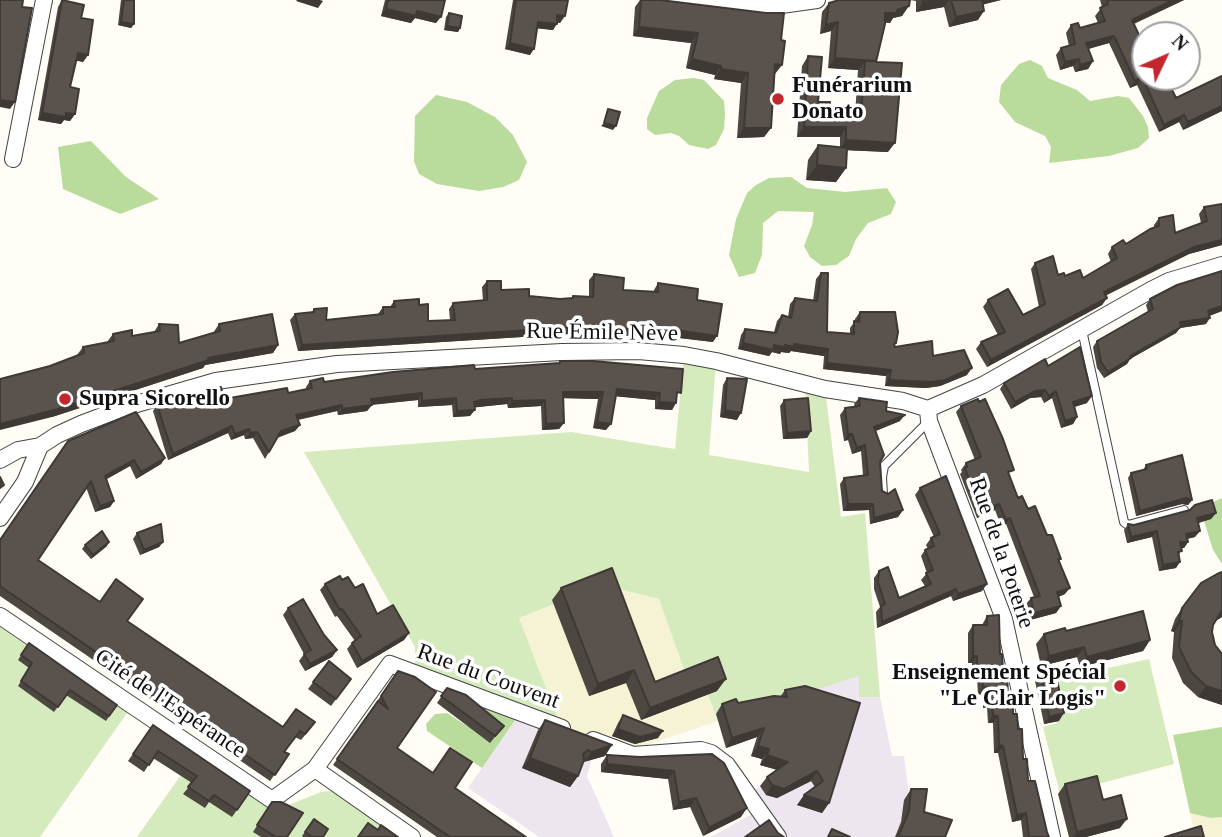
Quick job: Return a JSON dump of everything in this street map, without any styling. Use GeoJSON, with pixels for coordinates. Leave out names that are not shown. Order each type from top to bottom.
{"type":"FeatureCollection","features":[{"type":"Feature","properties":{"kind":"street"},"geometry":{"type":"LineString","coordinates":[[13,159],[44,0]]}},
{"type":"Feature","properties":{"kind":"street"},"geometry":{"type":"LineString","coordinates":[[657,0],[760,8],[783,7],[817,0]]}},
{"type":"Feature","properties":{"kind":"street"},"geometry":{"type":"LineString","coordinates":[[928,415],[1169,281],[1222,265]]}},
{"type":"Feature","properties":{"kind":"street","name":"Rue Émile Nève"},"geometry":{"type":"LineString","coordinates":[[0,460],[18,450],[40,446],[81,424],[127,407],[182,389],[229,378],[338,364],[562,352],[638,351],[684,355],[825,388],[904,401],[928,415]]}},
{"type":"Feature","properties":{"kind":"street","name":"Rue de la Poterie"},"geometry":{"type":"LineString","coordinates":[[928,415],[1004,619],[1052,837]]}},
{"type":"Feature","properties":{"kind":"street"},"geometry":{"type":"LineString","coordinates":[[0,518],[25,482],[40,446]]}},
{"type":"Feature","properties":{"kind":"street","name":"Cité de l'Espérance"},"geometry":{"type":"LineString","coordinates":[[0,616],[272,800],[315,769]]}},
{"type":"Feature","properties":{"kind":"street","name":"Rue du Couvent"},"geometry":{"type":"LineString","coordinates":[[315,769],[390,664],[632,755],[701,750],[711,752],[727,765],[778,837]]}},
{"type":"Feature","properties":{"kind":"street"},"geometry":{"type":"LineString","coordinates":[[315,769],[412,837]]}},
{"type":"Feature","properties":{"kind":"lane"},"geometry":{"type":"LineString","coordinates":[[1082,330],[1124,522],[1128,525],[1184,510]]}},
{"type":"Feature","properties":{"kind":"lane"},"geometry":{"type":"LineString","coordinates":[[883,494],[881,477],[884,466],[928,415]]}},
{"type":"Feature","properties":{"kind":"shaded area"},"geometry":{"type":"Polygon","coordinates":[[[602,585],[659,599],[688,681],[701,676],[718,721],[632,750],[562,729],[519,618],[602,585]]]}},
{"type":"Feature","properties":{"kind":"shaded area"},"geometry":{"type":"Polygon","coordinates":[[[859,675],[859,697],[880,697],[892,756],[904,756],[910,803],[941,837],[711,837],[759,810],[748,794],[779,775],[795,696],[859,675]]]}},
{"type":"Feature","properties":{"kind":"shaded area"},"geometry":{"type":"Polygon","coordinates":[[[520,713],[597,741],[587,776],[614,837],[539,837],[468,788],[520,713]]]}},
{"type":"Feature","properties":{"kind":"shaded area"},"geometry":{"type":"Polygon","coordinates":[[[1190,813],[1211,818],[1222,817],[1222,837],[1196,837],[1190,813]]]}},
{"type":"Feature","properties":{"kind":"green space"},"geometry":{"type":"Polygon","coordinates":[[[1030,60],[1042,66],[1048,78],[1077,90],[1090,101],[1118,96],[1129,98],[1143,116],[1149,138],[1138,148],[1109,156],[1049,163],[1051,147],[1045,136],[1015,122],[999,102],[1001,85],[1019,64],[1030,60]]]}},
{"type":"Feature","properties":{"kind":"green space"},"geometry":{"type":"Polygon","coordinates":[[[675,80],[704,80],[724,101],[724,129],[716,145],[708,149],[689,145],[671,133],[655,135],[647,129],[647,118],[659,91],[675,80]]]}},
{"type":"Feature","properties":{"kind":"green space"},"geometry":{"type":"Polygon","coordinates":[[[436,95],[467,102],[495,117],[513,135],[527,162],[519,180],[503,187],[479,191],[437,184],[419,174],[414,161],[415,116],[436,95]]]}},
{"type":"Feature","properties":{"kind":"green space"},"geometry":{"type":"Polygon","coordinates":[[[91,141],[126,177],[159,199],[120,214],[63,189],[58,147],[91,141]]]}},
{"type":"Feature","properties":{"kind":"green space"},"geometry":{"type":"Polygon","coordinates":[[[791,177],[807,188],[845,192],[887,188],[896,202],[891,214],[868,223],[856,239],[849,256],[836,265],[822,266],[810,257],[804,246],[814,212],[778,211],[763,223],[762,255],[755,273],[739,277],[729,255],[736,219],[747,193],[769,178],[791,177]]]}},
{"type":"Feature","properties":{"kind":"green space"},"geometry":{"type":"Polygon","coordinates":[[[684,355],[716,361],[709,455],[809,472],[805,383],[825,389],[841,517],[865,513],[880,697],[859,697],[859,676],[718,721],[701,677],[688,681],[659,599],[602,585],[519,618],[562,729],[412,673],[415,647],[304,452],[571,432],[675,449],[684,355]]]}},
{"type":"Feature","properties":{"kind":"green space"},"geometry":{"type":"Polygon","coordinates":[[[1222,498],[1222,564],[1213,550],[1204,521],[1213,502],[1222,498]]]}},
{"type":"Feature","properties":{"kind":"green space"},"geometry":{"type":"Polygon","coordinates":[[[0,616],[132,706],[40,837],[0,837],[0,616]]]}},
{"type":"Feature","properties":{"kind":"green space"},"geometry":{"type":"Polygon","coordinates":[[[1149,659],[1174,764],[1060,794],[1043,727],[1057,723],[1049,681],[1149,659]]]}},
{"type":"Feature","properties":{"kind":"green space"},"geometry":{"type":"Polygon","coordinates":[[[485,700],[520,713],[482,768],[427,731],[426,724],[435,714],[447,713],[467,726],[485,700]]]}},
{"type":"Feature","properties":{"kind":"green space"},"geometry":{"type":"Polygon","coordinates":[[[1222,727],[1222,817],[1211,818],[1190,813],[1173,735],[1222,727]]]}},
{"type":"Feature","properties":{"kind":"green space"},"geometry":{"type":"Polygon","coordinates":[[[198,751],[281,808],[321,792],[331,791],[412,837],[137,837],[198,751]]]}},
{"type":"Feature","properties":{"kind":"building"},"geometry":{"type":"Polygon","coordinates":[[[0,0],[23,0],[22,7],[32,8],[15,102],[0,100],[0,0]]]}},
{"type":"Feature","properties":{"kind":"building"},"geometry":{"type":"Polygon","coordinates":[[[62,0],[84,5],[81,18],[93,20],[88,55],[78,53],[70,87],[79,89],[75,114],[66,113],[65,117],[42,113],[62,0]]]}},
{"type":"Feature","properties":{"kind":"building"},"geometry":{"type":"Polygon","coordinates":[[[124,0],[134,0],[134,24],[121,22],[124,0]]]}},
{"type":"Feature","properties":{"kind":"building"},"geometry":{"type":"Polygon","coordinates":[[[388,0],[445,0],[441,17],[417,11],[416,16],[386,9],[388,0]]]}},
{"type":"Feature","properties":{"kind":"building"},"geometry":{"type":"Polygon","coordinates":[[[516,0],[568,0],[565,16],[557,15],[557,24],[538,22],[534,49],[510,43],[516,0]]]}},
{"type":"Feature","properties":{"kind":"building"},"geometry":{"type":"Polygon","coordinates":[[[641,0],[784,13],[781,40],[785,41],[782,65],[775,64],[771,128],[744,128],[748,73],[721,69],[721,66],[692,59],[698,33],[639,27],[641,0]]]}},
{"type":"Feature","properties":{"kind":"building"},"geometry":{"type":"Polygon","coordinates":[[[839,0],[910,0],[909,6],[897,10],[897,13],[885,13],[876,62],[902,63],[895,143],[846,140],[846,127],[804,127],[808,56],[822,57],[818,102],[830,102],[829,112],[861,115],[865,61],[875,61],[835,58],[838,22],[826,25],[829,3],[839,0]]]}},
{"type":"Feature","properties":{"kind":"building"},"geometry":{"type":"Polygon","coordinates":[[[951,0],[982,0],[984,11],[956,17],[951,0]]]}},
{"type":"Feature","properties":{"kind":"building"},"geometry":{"type":"Polygon","coordinates":[[[1107,0],[1173,0],[1131,21],[1131,72],[1114,36],[1086,43],[1093,61],[1080,65],[1079,59],[1065,62],[1061,48],[1075,44],[1071,25],[1078,23],[1080,28],[1105,21],[1100,8],[1108,4],[1107,0]]]}},
{"type":"Feature","properties":{"kind":"building"},"geometry":{"type":"Polygon","coordinates":[[[449,13],[462,16],[460,28],[447,26],[449,13]]]}},
{"type":"Feature","properties":{"kind":"building"},"geometry":{"type":"Polygon","coordinates":[[[1222,76],[1222,106],[1188,122],[1184,115],[1164,125],[1148,91],[1173,91],[1176,98],[1191,91],[1201,91],[1201,86],[1222,76]]]}},
{"type":"Feature","properties":{"kind":"building"},"geometry":{"type":"Polygon","coordinates":[[[608,109],[620,112],[616,126],[604,123],[608,109]]]}},
{"type":"Feature","properties":{"kind":"building"},"geometry":{"type":"Polygon","coordinates":[[[818,145],[847,148],[846,168],[817,165],[818,145]]]}},
{"type":"Feature","properties":{"kind":"building"},"geometry":{"type":"Polygon","coordinates":[[[1222,204],[1222,240],[1194,247],[1104,292],[1107,298],[991,360],[981,342],[1005,332],[988,300],[1008,289],[1023,315],[1045,304],[1035,263],[1053,256],[1058,275],[1064,273],[1065,276],[1080,270],[1083,278],[1117,258],[1112,247],[1123,240],[1126,244],[1159,226],[1159,218],[1173,215],[1175,233],[1207,221],[1204,207],[1222,204]]]}},
{"type":"Feature","properties":{"kind":"building"},"geometry":{"type":"Polygon","coordinates":[[[1222,271],[1222,306],[1208,311],[1210,318],[1180,322],[1181,327],[1108,372],[1101,362],[1097,341],[1153,309],[1150,299],[1177,285],[1222,271]]]}},
{"type":"Feature","properties":{"kind":"building"},"geometry":{"type":"Polygon","coordinates":[[[821,273],[828,273],[827,332],[854,334],[854,321],[859,322],[860,312],[895,312],[898,332],[895,347],[932,341],[933,356],[964,350],[972,368],[945,380],[889,380],[891,370],[827,363],[828,349],[794,344],[794,347],[774,345],[773,350],[743,343],[745,329],[776,333],[782,315],[791,318],[795,298],[817,301],[821,273]]]}},
{"type":"Feature","properties":{"kind":"building"},"geometry":{"type":"Polygon","coordinates":[[[594,274],[624,278],[623,290],[658,292],[658,283],[698,289],[697,300],[722,304],[717,336],[675,330],[574,327],[302,345],[295,314],[327,308],[326,320],[383,314],[383,307],[395,307],[394,301],[419,299],[419,305],[428,304],[428,321],[455,320],[453,303],[487,300],[487,281],[501,281],[501,290],[529,289],[529,296],[560,299],[573,296],[593,297],[594,274]]]}},
{"type":"Feature","properties":{"kind":"building"},"geometry":{"type":"Polygon","coordinates":[[[272,314],[278,345],[208,358],[209,360],[58,409],[0,424],[0,379],[50,366],[84,353],[83,347],[114,341],[113,334],[132,330],[132,336],[160,331],[159,324],[178,325],[179,343],[220,331],[219,324],[272,314]]]}},
{"type":"Feature","properties":{"kind":"building"},"geometry":{"type":"Polygon","coordinates":[[[1080,347],[1092,396],[1073,402],[1077,417],[1065,421],[1056,391],[1049,396],[1045,390],[1035,391],[1015,402],[1004,383],[1045,359],[1048,366],[1080,347]]]}},
{"type":"Feature","properties":{"kind":"building"},"geometry":{"type":"Polygon","coordinates":[[[560,361],[593,361],[683,369],[681,393],[677,392],[676,403],[659,402],[660,393],[617,389],[611,424],[597,422],[603,392],[563,392],[564,423],[546,424],[545,400],[480,400],[474,402],[475,410],[457,411],[456,398],[422,401],[422,393],[371,399],[372,405],[342,409],[342,405],[296,415],[300,425],[281,431],[269,452],[257,432],[250,433],[249,429],[235,434],[232,426],[173,454],[157,405],[221,387],[224,399],[287,388],[288,393],[312,388],[310,381],[323,378],[324,382],[393,372],[474,365],[475,369],[560,361]]]}},
{"type":"Feature","properties":{"kind":"building"},"geometry":{"type":"Polygon","coordinates":[[[727,378],[747,379],[741,413],[725,410],[727,378]]]}},
{"type":"Feature","properties":{"kind":"building"},"geometry":{"type":"Polygon","coordinates":[[[808,398],[811,431],[787,433],[784,400],[808,398]]]}},
{"type":"Feature","properties":{"kind":"building"},"geometry":{"type":"Polygon","coordinates":[[[859,398],[887,402],[886,411],[905,415],[874,427],[884,455],[880,462],[882,491],[888,494],[895,489],[903,510],[874,518],[873,504],[848,504],[844,478],[868,475],[865,445],[857,448],[852,434],[848,434],[845,408],[860,406],[859,398]]]}},
{"type":"Feature","properties":{"kind":"building"},"geometry":{"type":"Polygon","coordinates":[[[978,399],[979,402],[985,399],[1003,439],[1014,470],[1008,472],[1018,498],[1022,496],[1028,509],[1035,506],[1047,535],[1052,535],[1070,588],[1057,592],[1061,606],[1034,613],[1031,598],[1040,596],[1010,518],[1006,520],[999,504],[981,511],[965,468],[966,463],[981,457],[961,406],[978,399]]]}},
{"type":"Feature","properties":{"kind":"building"},"geometry":{"type":"Polygon","coordinates":[[[136,412],[165,458],[141,472],[134,460],[105,476],[114,501],[100,506],[91,481],[38,560],[100,602],[116,579],[143,599],[127,621],[283,727],[296,709],[315,722],[305,734],[300,731],[284,752],[289,754],[275,775],[0,586],[0,540],[68,441],[136,412]]]}},
{"type":"Feature","properties":{"kind":"building"},"geometry":{"type":"Polygon","coordinates":[[[1182,455],[1192,500],[1186,498],[1140,511],[1131,473],[1147,469],[1146,465],[1182,455]]]}},
{"type":"Feature","properties":{"kind":"building"},"geometry":{"type":"Polygon","coordinates":[[[946,476],[987,584],[958,594],[956,589],[882,622],[881,606],[885,604],[878,582],[879,571],[888,567],[899,598],[931,584],[926,573],[933,570],[925,550],[934,546],[931,538],[940,534],[920,488],[946,476]]]}},
{"type":"Feature","properties":{"kind":"building"},"geometry":{"type":"Polygon","coordinates":[[[1212,500],[1216,513],[1197,518],[1200,531],[1186,534],[1188,542],[1180,542],[1180,562],[1163,565],[1157,531],[1131,537],[1128,524],[1134,525],[1190,510],[1195,505],[1212,500]]]}},
{"type":"Feature","properties":{"kind":"building"},"geometry":{"type":"Polygon","coordinates":[[[161,524],[163,542],[144,550],[137,533],[161,524]]]}},
{"type":"Feature","properties":{"kind":"building"},"geometry":{"type":"Polygon","coordinates":[[[102,531],[109,542],[93,555],[85,545],[102,531]]]}},
{"type":"Feature","properties":{"kind":"building"},"geometry":{"type":"Polygon","coordinates":[[[612,568],[655,682],[718,657],[726,679],[650,708],[634,670],[598,684],[561,588],[612,568]]]}},
{"type":"Feature","properties":{"kind":"building"},"geometry":{"type":"Polygon","coordinates":[[[1222,572],[1222,610],[1212,632],[1215,645],[1222,654],[1222,691],[1206,686],[1191,672],[1179,647],[1182,621],[1179,620],[1182,608],[1201,583],[1222,572]]]}},
{"type":"Feature","properties":{"kind":"building"},"geometry":{"type":"Polygon","coordinates":[[[340,576],[342,580],[348,577],[355,588],[363,584],[377,614],[393,605],[409,633],[362,661],[352,643],[361,636],[342,609],[340,610],[325,584],[340,576]]]}},
{"type":"Feature","properties":{"kind":"building"},"geometry":{"type":"Polygon","coordinates":[[[303,599],[324,635],[337,650],[310,664],[304,654],[311,650],[288,608],[303,599]]]}},
{"type":"Feature","properties":{"kind":"building"},"geometry":{"type":"Polygon","coordinates":[[[1143,611],[1150,640],[1087,657],[1084,647],[1049,656],[1044,634],[1143,611]]]}},
{"type":"Feature","properties":{"kind":"building"},"geometry":{"type":"Polygon","coordinates":[[[999,615],[1000,654],[1003,669],[1007,669],[1008,699],[1013,699],[1013,714],[1017,714],[1018,729],[1022,729],[1023,759],[1027,759],[1028,781],[1035,781],[1049,837],[1029,837],[1026,813],[1017,815],[1003,746],[999,745],[998,716],[993,716],[992,700],[988,701],[988,687],[983,687],[982,671],[977,672],[977,656],[973,656],[973,625],[987,625],[987,616],[999,615]]]}},
{"type":"Feature","properties":{"kind":"building"},"geometry":{"type":"Polygon","coordinates":[[[29,643],[117,705],[109,716],[70,690],[58,707],[21,681],[32,663],[21,655],[29,643]]]}},
{"type":"Feature","properties":{"kind":"building"},"geometry":{"type":"Polygon","coordinates":[[[329,661],[351,679],[336,699],[313,682],[329,661]]]}},
{"type":"Feature","properties":{"kind":"building"},"geometry":{"type":"Polygon","coordinates":[[[1055,670],[1064,713],[1049,717],[1041,673],[1055,670]]]}},
{"type":"Feature","properties":{"kind":"building"},"geometry":{"type":"Polygon","coordinates":[[[398,671],[415,677],[436,692],[397,748],[433,773],[450,748],[472,762],[455,788],[526,837],[450,837],[337,759],[378,701],[388,709],[381,696],[398,671]]]}},
{"type":"Feature","properties":{"kind":"building"},"geometry":{"type":"Polygon","coordinates":[[[805,686],[860,703],[829,803],[804,795],[823,781],[817,771],[784,789],[772,785],[767,777],[788,762],[767,755],[769,749],[758,746],[764,728],[732,738],[722,704],[736,699],[738,703],[774,696],[787,697],[785,690],[805,686]]]}},
{"type":"Feature","properties":{"kind":"building"},"geometry":{"type":"Polygon","coordinates":[[[447,688],[466,695],[504,726],[495,736],[441,696],[447,688]]]}},
{"type":"Feature","properties":{"kind":"building"},"geometry":{"type":"Polygon","coordinates":[[[623,715],[663,731],[640,737],[618,729],[623,715]]]}},
{"type":"Feature","properties":{"kind":"building"},"geometry":{"type":"Polygon","coordinates":[[[545,720],[612,745],[592,752],[588,750],[583,754],[584,760],[578,776],[530,758],[545,720]]]}},
{"type":"Feature","properties":{"kind":"building"},"geometry":{"type":"Polygon","coordinates":[[[153,725],[250,791],[237,810],[214,795],[209,801],[188,787],[197,776],[158,751],[149,765],[133,754],[153,725]]]}},
{"type":"Feature","properties":{"kind":"building"},"geometry":{"type":"Polygon","coordinates":[[[712,754],[724,763],[747,808],[709,828],[696,798],[679,802],[674,771],[607,764],[607,755],[640,757],[712,754]]]}},
{"type":"Feature","properties":{"kind":"building"},"geometry":{"type":"Polygon","coordinates":[[[1097,776],[1103,800],[1121,795],[1127,819],[1077,832],[1065,784],[1097,776]]]}},
{"type":"Feature","properties":{"kind":"building"},"geometry":{"type":"Polygon","coordinates":[[[911,789],[927,789],[924,812],[952,820],[945,837],[898,837],[909,811],[911,789]]]}},
{"type":"Feature","properties":{"kind":"building"},"geometry":{"type":"Polygon","coordinates":[[[272,802],[281,802],[303,813],[287,837],[276,837],[257,825],[272,802]]]}},
{"type":"Feature","properties":{"kind":"building"},"geometry":{"type":"Polygon","coordinates":[[[314,819],[328,829],[323,837],[312,837],[305,832],[314,819]]]}},
{"type":"Feature","properties":{"kind":"building"},"geometry":{"type":"Polygon","coordinates":[[[769,820],[784,837],[745,837],[769,820]]]}},
{"type":"Feature","properties":{"kind":"building"},"geometry":{"type":"Polygon","coordinates":[[[368,823],[378,830],[381,825],[398,837],[358,837],[368,823]]]}},
{"type":"Feature","properties":{"kind":"building"},"geometry":{"type":"Polygon","coordinates":[[[1201,826],[1204,837],[1165,837],[1201,826]]]}},
{"type":"Feature","properties":{"kind":"building"},"geometry":{"type":"Polygon","coordinates":[[[832,829],[850,837],[828,837],[832,829]]]}},
{"type":"Feature","properties":{"kind":"place","name":"Funérarium Donato"},"geometry":{"type":"Point","coordinates":[778,99]}},
{"type":"Feature","properties":{"kind":"place","name":"Supra Sicorello"},"geometry":{"type":"Point","coordinates":[65,399]}},
{"type":"Feature","properties":{"kind":"place","name":"Enseignement Spécial \"Le Clair Logis\""},"geometry":{"type":"Point","coordinates":[1120,686]}}]}
